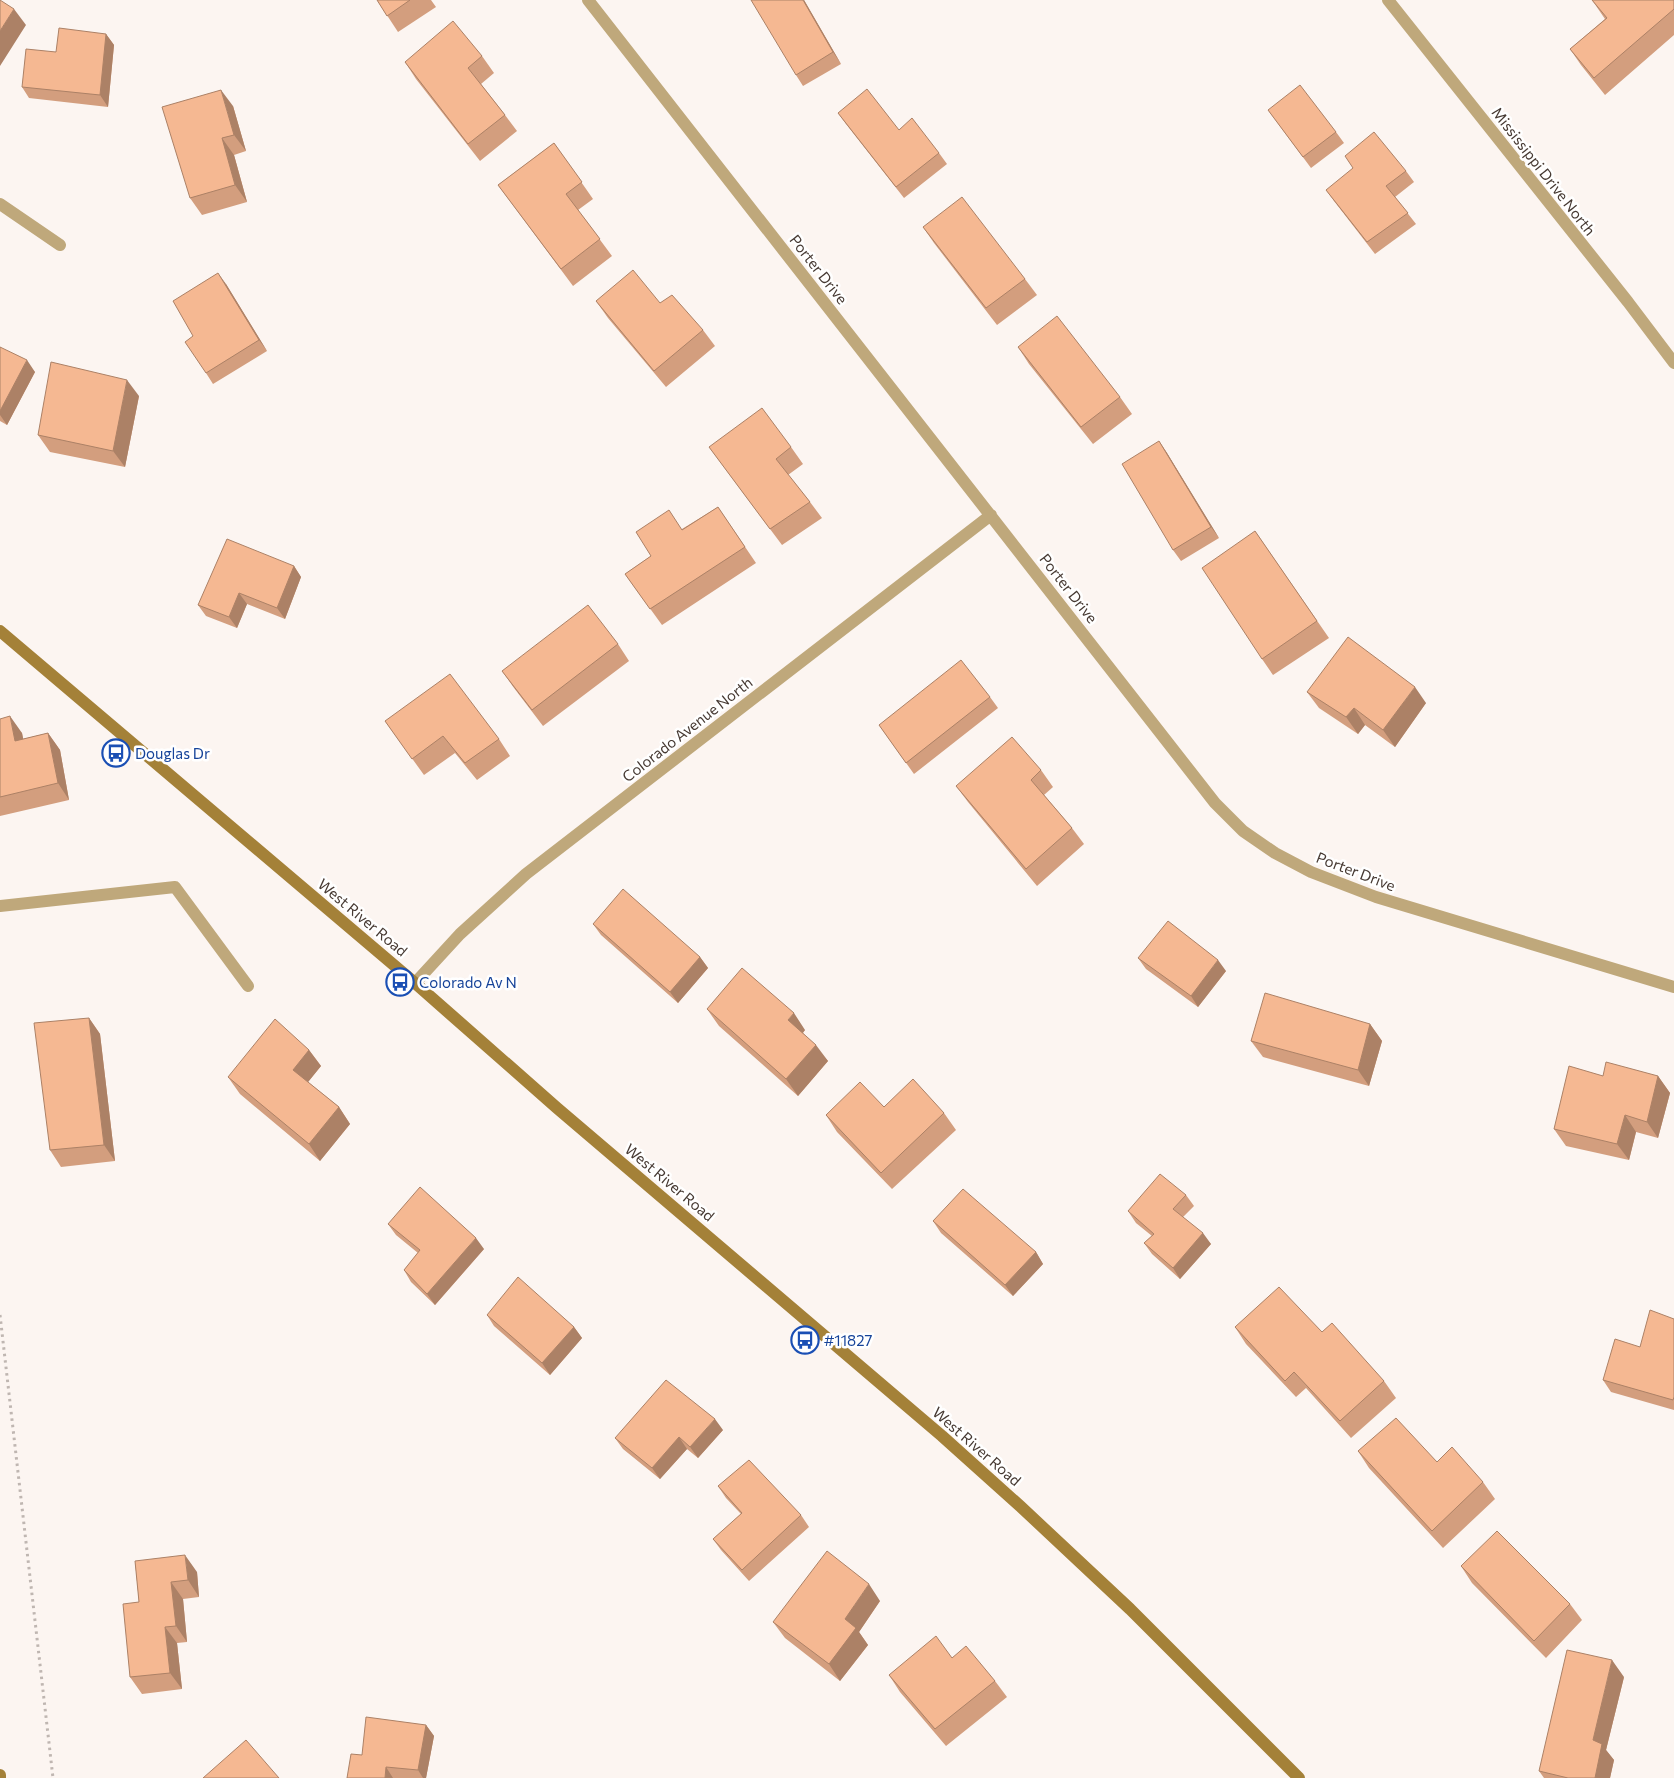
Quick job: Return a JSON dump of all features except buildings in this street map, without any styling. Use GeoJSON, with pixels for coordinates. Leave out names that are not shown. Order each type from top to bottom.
{"type":"FeatureCollection","features":[{"type":"Feature","properties":{"kind":"main road","name":"West River Road"},"geometry":{"type":"LineString","coordinates":[[0,631],[415,983],[565,1114],[942,1436],[1020,1506],[1183,1660],[1299,1778]]}},
{"type":"Feature","properties":{"kind":"street","name":"Porter Drive"},"geometry":{"type":"LineString","coordinates":[[588,0],[1215,803],[1242,831],[1275,853],[1311,872],[1376,897],[1674,987]]}},
{"type":"Feature","properties":{"kind":"street","name":"Mississippi Drive North"},"geometry":{"type":"LineString","coordinates":[[1388,0],[1628,302],[1674,363]]}},
{"type":"Feature","properties":{"kind":"street"},"geometry":{"type":"LineString","coordinates":[[0,204],[60,245]]}},
{"type":"Feature","properties":{"kind":"street","name":"Colorado Avenue North"},"geometry":{"type":"LineString","coordinates":[[415,983],[460,934],[526,874],[991,514]]}},
{"type":"Feature","properties":{"kind":"street"},"geometry":{"type":"LineString","coordinates":[[0,906],[175,886],[248,986]]}},
{"type":"Feature","properties":{"kind":"path"},"geometry":{"type":"LineString","coordinates":[[0,1315],[53,1778]]}},
{"type":"Feature","properties":{"kind":"place","name":"Douglas Dr"},"geometry":{"type":"Point","coordinates":[116,753]}},
{"type":"Feature","properties":{"kind":"place","name":"Colorado Av N"},"geometry":{"type":"Point","coordinates":[400,982]}},
{"type":"Feature","properties":{"kind":"place","name":"#11827"},"geometry":{"type":"Point","coordinates":[805,1340]}}]}
